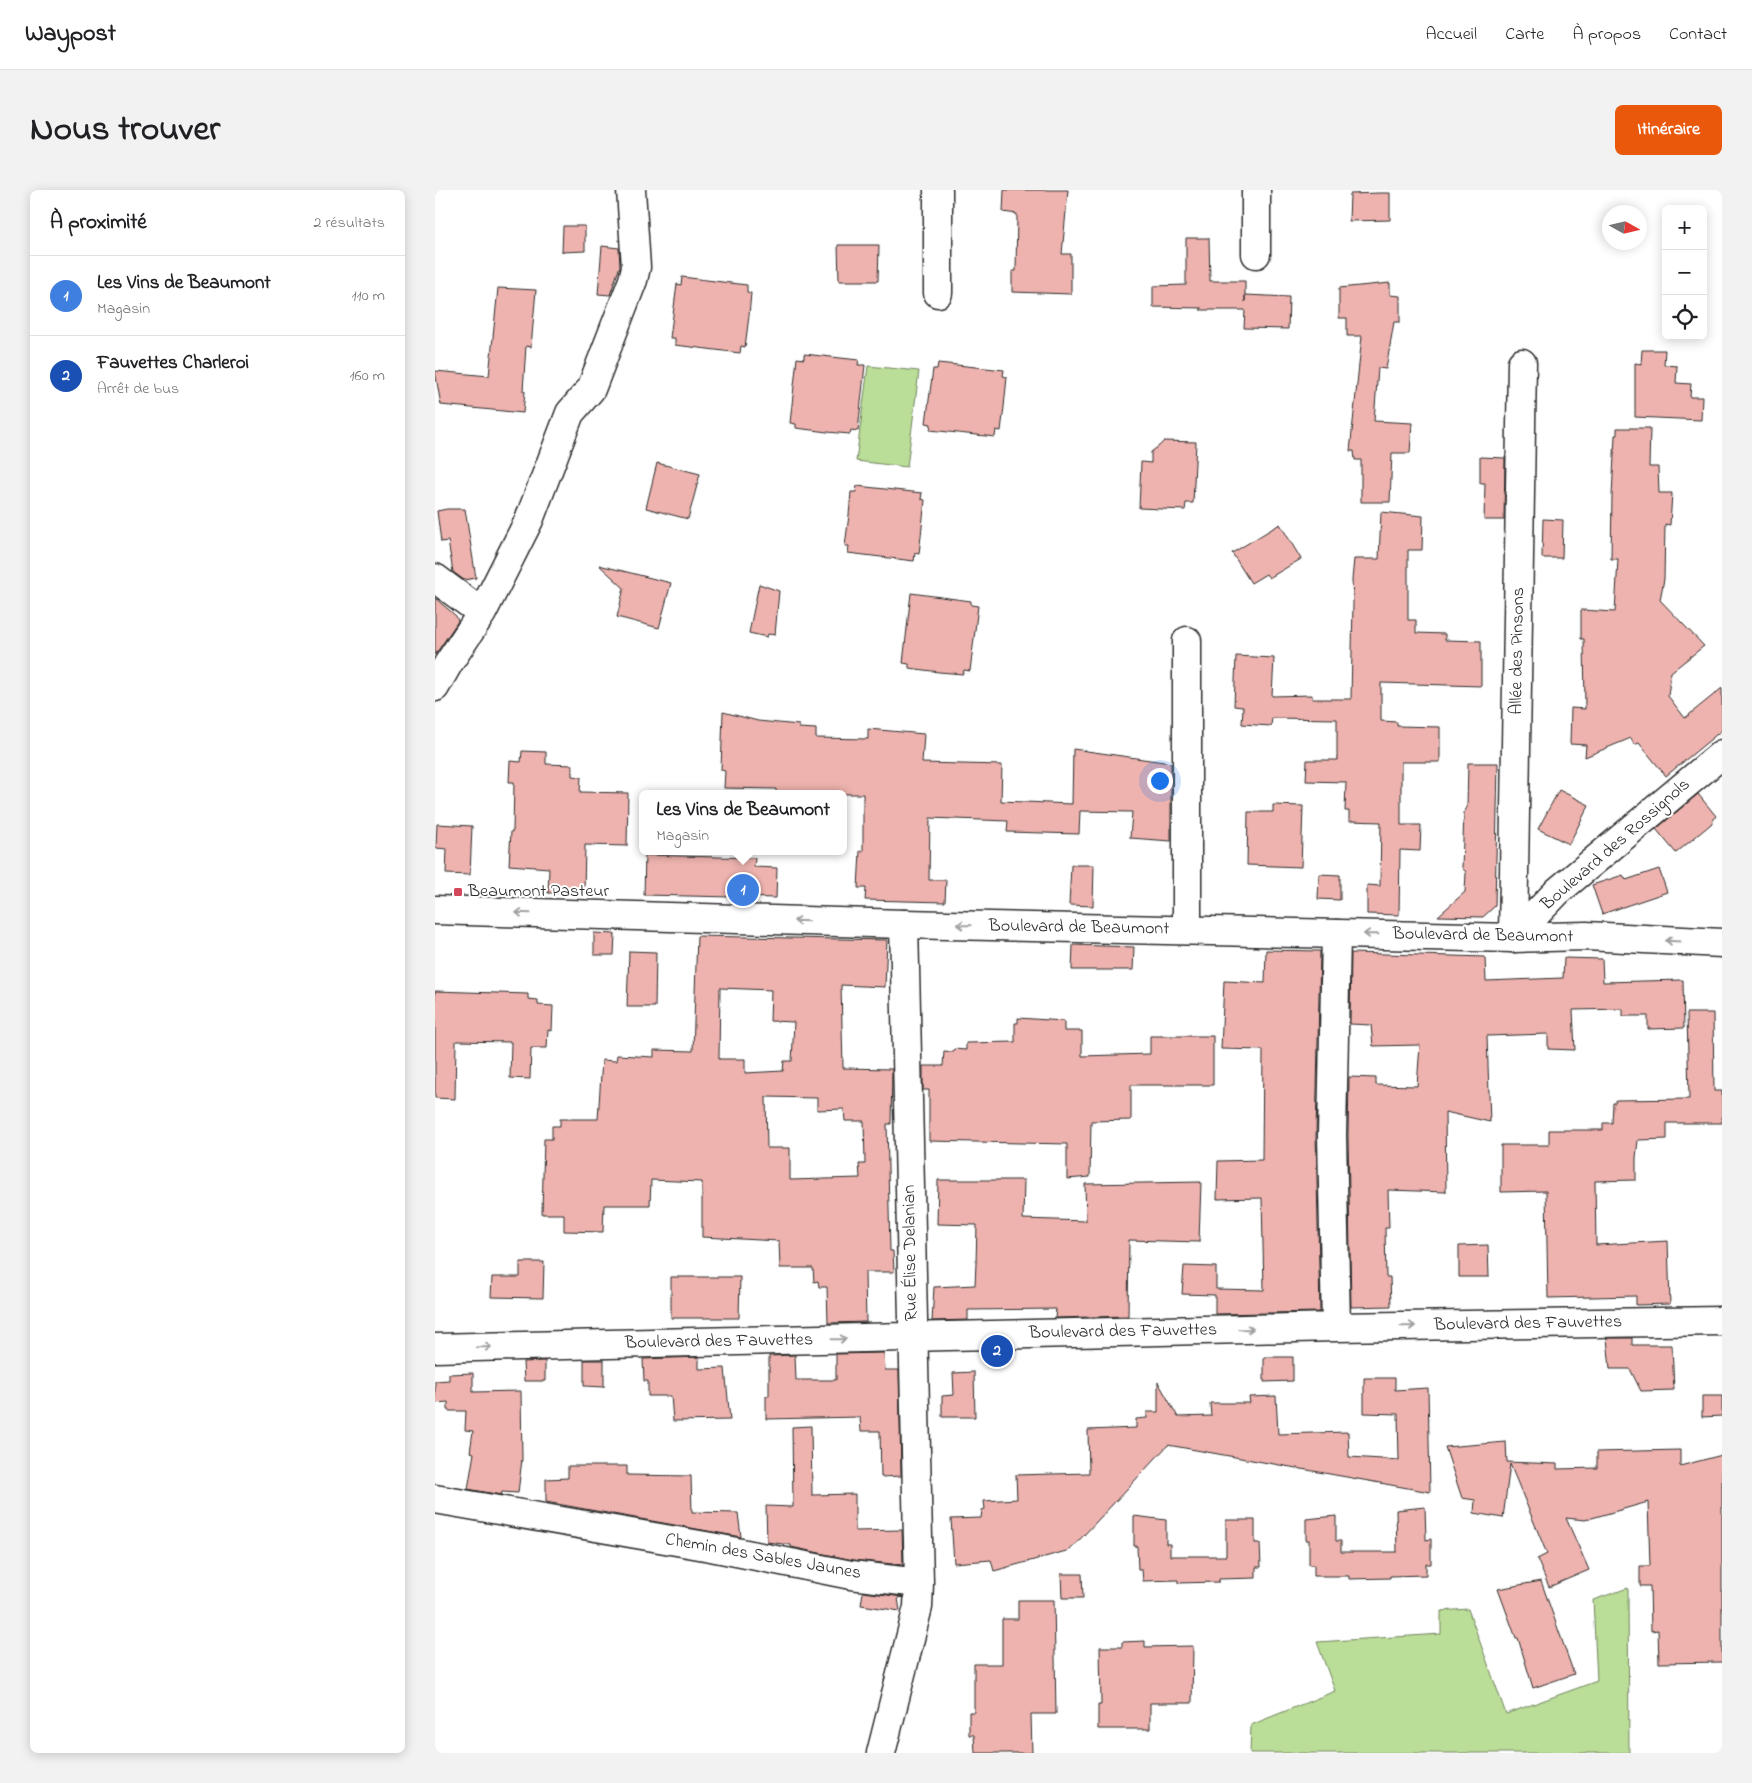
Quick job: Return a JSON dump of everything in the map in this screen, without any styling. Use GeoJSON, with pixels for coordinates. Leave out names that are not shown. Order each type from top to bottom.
{"type":"FeatureCollection","features":[{"type":"Feature","properties":{"kind":"street"},"geometry":{"type":"LineString","coordinates":[[435,687],[482,613],[529,520],[570,413],[591,389],[636,268],[631,190]]}},
{"type":"Feature","properties":{"kind":"street"},"geometry":{"type":"LineString","coordinates":[[938,190],[939,293]]}},
{"type":"Feature","properties":{"kind":"street"},"geometry":{"type":"LineString","coordinates":[[1256,190],[1256,254]]}},
{"type":"Feature","properties":{"kind":"street","name":"Allée des Pinsons"},"geometry":{"type":"LineString","coordinates":[[1513,938],[1522,363]]}},
{"type":"Feature","properties":{"kind":"street"},"geometry":{"type":"LineString","coordinates":[[435,578],[482,613]]}},
{"type":"Feature","properties":{"kind":"street"},"geometry":{"type":"LineString","coordinates":[[1187,641],[1187,930]]}},
{"type":"Feature","properties":{"kind":"street","name":"Boulevard des Rossignols"},"geometry":{"type":"LineString","coordinates":[[1513,938],[1558,891],[1722,754]]}},
{"type":"Feature","properties":{"kind":"street","name":"Boulevard de Beaumont"},"geometry":{"type":"LineString","coordinates":[[435,910],[904,924],[1513,938],[1586,936],[1722,943]]}},
{"type":"Feature","properties":{"kind":"street","name":"Rue Élise Delanian"},"geometry":{"type":"LineString","coordinates":[[904,924],[919,1583]]}},
{"type":"Feature","properties":{"kind":"street"},"geometry":{"type":"LineString","coordinates":[[1336,934],[1332,1134],[1336,1327]]}},
{"type":"Feature","properties":{"kind":"street","name":"Boulevard des Fauvettes"},"geometry":{"type":"LineString","coordinates":[[435,1348],[1336,1327],[1722,1321]]}},
{"type":"Feature","properties":{"kind":"street","name":"Chemin des Sables Jaunes"},"geometry":{"type":"LineString","coordinates":[[435,1499],[711,1547],[851,1574],[919,1583]]}},
{"type":"Feature","properties":{"kind":"street"},"geometry":{"type":"LineString","coordinates":[[881,1753],[918,1607],[919,1583]]}},
{"type":"Feature","properties":{"kind":"green space"},"geometry":{"type":"Polygon","coordinates":[[[868,366],[919,371],[907,467],[856,461],[868,366]]]}},
{"type":"Feature","properties":{"kind":"green space"},"geometry":{"type":"Polygon","coordinates":[[[1628,1588],[1629,1753],[1250,1753],[1251,1725],[1335,1691],[1317,1642],[1441,1634],[1441,1611],[1468,1609],[1506,1714],[1597,1681],[1593,1600],[1628,1588]]]}},
{"type":"Feature","properties":{"kind":"building"},"geometry":{"type":"Polygon","coordinates":[[[1004,190],[1068,190],[1062,254],[1071,254],[1071,294],[1012,292],[1012,271],[1016,271],[1017,214],[1003,212],[1004,190]]]}},
{"type":"Feature","properties":{"kind":"building"},"geometry":{"type":"Polygon","coordinates":[[[1390,193],[1390,220],[1349,221],[1350,194],[1390,193]]]}},
{"type":"Feature","properties":{"kind":"building"},"geometry":{"type":"Polygon","coordinates":[[[563,226],[585,226],[585,251],[562,252],[563,226]]]}},
{"type":"Feature","properties":{"kind":"building"},"geometry":{"type":"Polygon","coordinates":[[[1186,238],[1209,238],[1210,281],[1245,281],[1245,295],[1289,297],[1288,329],[1244,328],[1245,310],[1153,307],[1153,286],[1186,285],[1186,238]]]}},
{"type":"Feature","properties":{"kind":"building"},"geometry":{"type":"Polygon","coordinates":[[[838,245],[879,245],[878,281],[839,281],[838,245]]]}},
{"type":"Feature","properties":{"kind":"building"},"geometry":{"type":"Polygon","coordinates":[[[602,246],[619,248],[620,266],[610,295],[598,294],[602,246]]]}},
{"type":"Feature","properties":{"kind":"building"},"geometry":{"type":"Polygon","coordinates":[[[682,277],[747,285],[747,292],[751,293],[749,316],[745,347],[741,346],[740,353],[675,345],[675,338],[670,338],[677,284],[681,285],[682,277]]]}},
{"type":"Feature","properties":{"kind":"building"},"geometry":{"type":"Polygon","coordinates":[[[1390,283],[1390,295],[1400,296],[1400,322],[1394,322],[1386,369],[1378,368],[1374,421],[1412,423],[1410,453],[1392,453],[1390,502],[1361,502],[1361,460],[1355,460],[1354,451],[1350,451],[1362,336],[1347,336],[1347,318],[1339,318],[1339,288],[1390,283]]]}},
{"type":"Feature","properties":{"kind":"building"},"geometry":{"type":"Polygon","coordinates":[[[498,288],[536,290],[531,347],[526,346],[523,413],[441,405],[435,371],[489,376],[498,288]]]}},
{"type":"Feature","properties":{"kind":"building"},"geometry":{"type":"Polygon","coordinates":[[[1642,350],[1665,350],[1664,365],[1677,366],[1676,383],[1691,384],[1690,397],[1702,397],[1701,420],[1635,417],[1635,363],[1641,364],[1642,350]]]}},
{"type":"Feature","properties":{"kind":"building"},"geometry":{"type":"Polygon","coordinates":[[[804,354],[859,360],[858,365],[865,365],[858,431],[851,430],[850,434],[827,432],[796,428],[796,424],[790,423],[797,358],[804,359],[804,354]]]}},
{"type":"Feature","properties":{"kind":"building"},"geometry":{"type":"Polygon","coordinates":[[[938,363],[1004,370],[1003,376],[1007,377],[1001,431],[996,430],[995,437],[930,430],[931,424],[926,423],[933,369],[937,369],[938,363]]]}},
{"type":"Feature","properties":{"kind":"building"},"geometry":{"type":"Polygon","coordinates":[[[1617,428],[1650,428],[1649,467],[1658,467],[1659,493],[1672,493],[1670,525],[1665,524],[1664,579],[1660,600],[1704,646],[1671,672],[1668,696],[1685,718],[1722,688],[1722,730],[1666,776],[1639,743],[1634,745],[1631,738],[1585,757],[1586,745],[1570,744],[1571,708],[1585,709],[1584,639],[1581,639],[1581,610],[1615,612],[1618,559],[1611,559],[1612,496],[1617,428]]]}},
{"type":"Feature","properties":{"kind":"building"},"geometry":{"type":"Polygon","coordinates":[[[1164,441],[1196,442],[1193,503],[1186,503],[1185,510],[1139,508],[1141,462],[1151,463],[1151,452],[1164,441]]]}},
{"type":"Feature","properties":{"kind":"building"},"geometry":{"type":"Polygon","coordinates":[[[1480,457],[1505,458],[1504,520],[1484,520],[1485,483],[1480,483],[1480,457]]]}},
{"type":"Feature","properties":{"kind":"building"},"geometry":{"type":"Polygon","coordinates":[[[657,463],[700,474],[688,519],[646,508],[657,463]]]}},
{"type":"Feature","properties":{"kind":"building"},"geometry":{"type":"Polygon","coordinates":[[[857,486],[922,493],[921,499],[925,500],[919,554],[915,553],[914,561],[848,553],[849,546],[845,546],[851,492],[856,492],[857,486]]]}},
{"type":"Feature","properties":{"kind":"building"},"geometry":{"type":"Polygon","coordinates":[[[465,509],[476,578],[464,580],[453,572],[448,541],[441,542],[437,511],[465,509]]]}},
{"type":"Feature","properties":{"kind":"building"},"geometry":{"type":"Polygon","coordinates":[[[1381,512],[1423,516],[1422,550],[1408,550],[1408,620],[1416,620],[1416,633],[1445,634],[1445,640],[1481,641],[1481,686],[1381,683],[1381,721],[1397,722],[1397,726],[1440,727],[1440,762],[1401,762],[1401,825],[1421,825],[1420,851],[1400,850],[1399,915],[1367,914],[1367,885],[1380,886],[1381,822],[1349,821],[1349,811],[1345,811],[1346,782],[1306,781],[1307,760],[1337,760],[1337,719],[1272,718],[1271,726],[1242,724],[1243,707],[1234,706],[1236,656],[1274,658],[1272,696],[1312,695],[1312,699],[1351,699],[1352,580],[1354,559],[1379,559],[1381,512]]]}},
{"type":"Feature","properties":{"kind":"building"},"geometry":{"type":"Polygon","coordinates":[[[1543,519],[1563,520],[1562,558],[1542,558],[1543,519]]]}},
{"type":"Feature","properties":{"kind":"building"},"geometry":{"type":"Polygon","coordinates":[[[1280,524],[1301,559],[1269,578],[1266,574],[1251,583],[1232,553],[1280,524]]]}},
{"type":"Feature","properties":{"kind":"building"},"geometry":{"type":"Polygon","coordinates":[[[599,565],[671,583],[659,628],[617,617],[624,588],[599,565]]]}},
{"type":"Feature","properties":{"kind":"building"},"geometry":{"type":"Polygon","coordinates":[[[759,584],[779,591],[775,635],[768,634],[767,637],[749,633],[759,584]]]}},
{"type":"Feature","properties":{"kind":"building"},"geometry":{"type":"Polygon","coordinates":[[[911,593],[971,601],[971,605],[978,606],[970,671],[964,670],[963,674],[939,672],[909,668],[909,664],[903,663],[911,593]]]}},
{"type":"Feature","properties":{"kind":"building"},"geometry":{"type":"Polygon","coordinates":[[[435,598],[456,616],[458,621],[435,655],[435,598]]]}},
{"type":"Feature","properties":{"kind":"building"},"geometry":{"type":"Polygon","coordinates":[[[723,712],[758,721],[799,725],[799,728],[816,729],[816,738],[868,739],[868,729],[924,734],[922,763],[1002,765],[1001,801],[1072,804],[1073,749],[1171,763],[1171,841],[1130,838],[1132,812],[1080,811],[1079,834],[1007,832],[1008,821],[930,818],[929,880],[946,880],[945,902],[865,900],[866,888],[858,888],[860,851],[863,851],[863,794],[847,794],[847,790],[724,788],[725,771],[721,770],[723,712]]]}},
{"type":"Feature","properties":{"kind":"building"},"geometry":{"type":"Polygon","coordinates":[[[522,751],[546,752],[546,764],[572,765],[572,776],[581,777],[580,792],[628,793],[627,846],[585,845],[584,893],[548,893],[549,868],[509,865],[511,831],[513,831],[514,782],[509,782],[510,761],[521,762],[522,751]]]}},
{"type":"Feature","properties":{"kind":"building"},"geometry":{"type":"Polygon","coordinates":[[[1468,763],[1498,763],[1495,906],[1483,917],[1438,916],[1465,892],[1466,872],[1462,868],[1464,813],[1467,807],[1468,763]]]}},
{"type":"Feature","properties":{"kind":"building"},"geometry":{"type":"Polygon","coordinates":[[[1559,790],[1589,805],[1569,844],[1538,829],[1559,790]]]}},
{"type":"Feature","properties":{"kind":"building"},"geometry":{"type":"Polygon","coordinates":[[[1698,794],[1716,816],[1711,824],[1676,853],[1656,829],[1698,794]]]}},
{"type":"Feature","properties":{"kind":"building"},"geometry":{"type":"Polygon","coordinates":[[[1273,805],[1303,806],[1301,867],[1247,865],[1248,812],[1273,812],[1273,805]]]}},
{"type":"Feature","properties":{"kind":"building"},"geometry":{"type":"Polygon","coordinates":[[[437,824],[472,826],[470,875],[446,874],[447,849],[436,848],[437,824]]]}},
{"type":"Feature","properties":{"kind":"building"},"geometry":{"type":"Polygon","coordinates":[[[645,855],[755,858],[754,867],[777,868],[776,898],[644,895],[645,855]]]}},
{"type":"Feature","properties":{"kind":"building"},"geometry":{"type":"Polygon","coordinates":[[[1071,865],[1094,865],[1093,906],[1069,905],[1071,865]]]}},
{"type":"Feature","properties":{"kind":"building"},"geometry":{"type":"Polygon","coordinates":[[[1659,869],[1667,892],[1602,914],[1592,885],[1623,875],[1626,880],[1659,869]]]}},
{"type":"Feature","properties":{"kind":"building"},"geometry":{"type":"Polygon","coordinates":[[[1319,874],[1340,875],[1340,900],[1318,899],[1319,874]]]}},
{"type":"Feature","properties":{"kind":"building"},"geometry":{"type":"Polygon","coordinates":[[[594,933],[615,934],[614,955],[594,955],[594,933]]]}},
{"type":"Feature","properties":{"kind":"building"},"geometry":{"type":"Polygon","coordinates":[[[697,936],[887,940],[885,987],[841,985],[843,1068],[892,1069],[891,1124],[887,1124],[890,1251],[893,1251],[894,1272],[865,1272],[866,1322],[828,1323],[827,1287],[819,1287],[818,1281],[814,1282],[813,1268],[780,1268],[779,1241],[702,1237],[702,1182],[651,1180],[650,1205],[604,1205],[603,1232],[564,1231],[564,1214],[542,1214],[544,1139],[552,1139],[552,1126],[560,1126],[560,1119],[598,1119],[602,1060],[616,1061],[617,1055],[654,1057],[654,1050],[693,1051],[697,936]],[[720,988],[719,1059],[745,1059],[745,1073],[783,1071],[784,1061],[792,1061],[794,1022],[770,1021],[771,990],[720,988]],[[766,1097],[767,1148],[790,1148],[790,1180],[860,1178],[859,1164],[865,1164],[864,1121],[845,1121],[844,1109],[817,1110],[817,1098],[766,1097]]]}},
{"type":"Feature","properties":{"kind":"building"},"geometry":{"type":"Polygon","coordinates":[[[1073,945],[1134,947],[1133,970],[1072,970],[1073,945]]]}},
{"type":"Feature","properties":{"kind":"building"},"geometry":{"type":"Polygon","coordinates":[[[1266,950],[1320,951],[1316,1135],[1320,1312],[1215,1314],[1215,1295],[1182,1294],[1184,1266],[1216,1267],[1216,1289],[1264,1290],[1262,1198],[1217,1199],[1218,1161],[1262,1160],[1263,1050],[1221,1049],[1224,981],[1265,983],[1266,950]]]}},
{"type":"Feature","properties":{"kind":"building"},"geometry":{"type":"Polygon","coordinates":[[[629,951],[656,952],[655,1007],[627,1007],[629,951]]]}},
{"type":"Feature","properties":{"kind":"building"},"geometry":{"type":"Polygon","coordinates":[[[1351,953],[1485,957],[1486,981],[1563,978],[1564,958],[1602,959],[1603,982],[1683,980],[1684,1028],[1648,1029],[1648,1016],[1623,1016],[1623,1009],[1573,1010],[1575,1050],[1548,1049],[1548,1034],[1487,1036],[1490,1122],[1445,1112],[1446,1192],[1388,1190],[1389,1228],[1385,1228],[1386,1277],[1390,1277],[1391,1306],[1351,1307],[1348,1135],[1349,1077],[1376,1078],[1376,1085],[1417,1086],[1420,1045],[1373,1046],[1371,1025],[1350,1024],[1351,953]]]}},
{"type":"Feature","properties":{"kind":"building"},"geometry":{"type":"Polygon","coordinates":[[[435,991],[528,994],[528,999],[538,1000],[538,1005],[553,1006],[552,1031],[548,1030],[547,1048],[531,1048],[530,1079],[510,1078],[511,1042],[456,1041],[455,1099],[435,1098],[435,991]]]}},
{"type":"Feature","properties":{"kind":"building"},"geometry":{"type":"Polygon","coordinates":[[[1687,1013],[1713,1013],[1714,1091],[1722,1091],[1722,1123],[1667,1123],[1667,1139],[1638,1140],[1636,1180],[1595,1181],[1596,1245],[1668,1241],[1670,1304],[1636,1305],[1636,1296],[1548,1298],[1546,1191],[1501,1192],[1501,1145],[1549,1145],[1549,1130],[1603,1130],[1603,1123],[1612,1123],[1613,1103],[1616,1100],[1689,1099],[1687,1013]]]}},
{"type":"Feature","properties":{"kind":"building"},"geometry":{"type":"Polygon","coordinates":[[[1018,1018],[1064,1021],[1064,1031],[1082,1031],[1082,1056],[1150,1054],[1150,1036],[1213,1036],[1213,1085],[1131,1085],[1131,1120],[1091,1121],[1090,1177],[1067,1179],[1067,1144],[929,1141],[929,1090],[923,1090],[923,1066],[943,1066],[944,1051],[954,1052],[954,1049],[966,1050],[966,1043],[1015,1042],[1015,1023],[1018,1023],[1018,1018]]]}},
{"type":"Feature","properties":{"kind":"building"},"geometry":{"type":"Polygon","coordinates":[[[938,1180],[1024,1180],[1023,1219],[1086,1221],[1085,1184],[1201,1182],[1199,1242],[1129,1240],[1128,1316],[1055,1318],[1056,1309],[968,1310],[968,1320],[932,1321],[934,1287],[975,1285],[976,1263],[977,1225],[937,1224],[938,1180]]]}},
{"type":"Feature","properties":{"kind":"building"},"geometry":{"type":"Polygon","coordinates":[[[1488,1245],[1489,1277],[1459,1277],[1459,1246],[1488,1245]]]}},
{"type":"Feature","properties":{"kind":"building"},"geometry":{"type":"Polygon","coordinates":[[[520,1262],[544,1262],[543,1298],[491,1297],[492,1277],[520,1277],[520,1262]]]}},
{"type":"Feature","properties":{"kind":"building"},"geometry":{"type":"Polygon","coordinates":[[[671,1277],[740,1277],[739,1318],[671,1318],[671,1277]]]}},
{"type":"Feature","properties":{"kind":"building"},"geometry":{"type":"Polygon","coordinates":[[[1607,1338],[1632,1338],[1632,1345],[1672,1345],[1674,1390],[1641,1391],[1630,1369],[1610,1369],[1607,1338]]]}},
{"type":"Feature","properties":{"kind":"building"},"geometry":{"type":"Polygon","coordinates":[[[884,1353],[885,1370],[899,1370],[901,1476],[881,1477],[880,1431],[861,1431],[860,1417],[766,1419],[766,1396],[769,1396],[769,1356],[795,1355],[796,1380],[836,1380],[836,1354],[884,1353]]]}},
{"type":"Feature","properties":{"kind":"building"},"geometry":{"type":"Polygon","coordinates":[[[699,1357],[699,1369],[725,1368],[730,1420],[673,1421],[671,1396],[648,1396],[648,1381],[644,1381],[643,1359],[699,1357]]]}},
{"type":"Feature","properties":{"kind":"building"},"geometry":{"type":"Polygon","coordinates":[[[1264,1357],[1293,1357],[1293,1381],[1264,1382],[1264,1357]]]}},
{"type":"Feature","properties":{"kind":"building"},"geometry":{"type":"Polygon","coordinates":[[[584,1360],[604,1360],[604,1387],[584,1386],[584,1360]]]}},
{"type":"Feature","properties":{"kind":"building"},"geometry":{"type":"Polygon","coordinates":[[[545,1361],[545,1381],[524,1381],[523,1362],[545,1361]]]}},
{"type":"Feature","properties":{"kind":"building"},"geometry":{"type":"Polygon","coordinates":[[[974,1372],[975,1417],[942,1417],[942,1396],[954,1395],[953,1373],[974,1372]]]}},
{"type":"Feature","properties":{"kind":"building"},"geometry":{"type":"Polygon","coordinates":[[[473,1373],[473,1392],[521,1391],[522,1459],[518,1493],[502,1492],[501,1495],[468,1489],[474,1453],[470,1452],[473,1431],[465,1430],[466,1411],[448,1411],[448,1402],[435,1403],[435,1381],[449,1380],[449,1374],[473,1373]]]}},
{"type":"Feature","properties":{"kind":"building"},"geometry":{"type":"Polygon","coordinates":[[[1364,1378],[1395,1378],[1395,1390],[1428,1388],[1430,1492],[1168,1445],[1070,1550],[994,1571],[991,1560],[954,1563],[951,1519],[981,1518],[982,1510],[985,1509],[984,1501],[1017,1499],[1016,1475],[1089,1473],[1088,1430],[1136,1428],[1136,1419],[1147,1418],[1147,1412],[1158,1412],[1158,1382],[1178,1417],[1211,1416],[1210,1403],[1250,1403],[1249,1397],[1276,1396],[1278,1434],[1348,1432],[1349,1457],[1399,1460],[1398,1414],[1364,1413],[1364,1378]]]}},
{"type":"Feature","properties":{"kind":"building"},"geometry":{"type":"Polygon","coordinates":[[[1702,1396],[1722,1396],[1722,1416],[1702,1417],[1702,1396]]]}},
{"type":"Feature","properties":{"kind":"building"},"geometry":{"type":"Polygon","coordinates":[[[811,1426],[812,1495],[855,1494],[855,1531],[902,1530],[903,1565],[853,1560],[791,1547],[791,1545],[767,1542],[766,1506],[793,1507],[792,1427],[811,1426]]]}},
{"type":"Feature","properties":{"kind":"building"},"geometry":{"type":"Polygon","coordinates":[[[1506,1442],[1507,1462],[1557,1464],[1557,1469],[1597,1468],[1597,1452],[1680,1450],[1680,1466],[1722,1455],[1722,1662],[1659,1663],[1658,1630],[1651,1631],[1650,1586],[1640,1586],[1640,1566],[1650,1566],[1648,1502],[1585,1520],[1566,1518],[1589,1570],[1549,1587],[1537,1559],[1547,1554],[1510,1464],[1503,1518],[1474,1513],[1475,1500],[1462,1498],[1445,1447],[1506,1442]]]}},
{"type":"Feature","properties":{"kind":"building"},"geometry":{"type":"Polygon","coordinates":[[[568,1466],[627,1466],[627,1475],[691,1476],[692,1512],[738,1513],[741,1537],[546,1502],[546,1479],[568,1478],[568,1466]]]}},
{"type":"Feature","properties":{"kind":"building"},"geometry":{"type":"Polygon","coordinates":[[[1425,1507],[1426,1540],[1431,1539],[1431,1564],[1426,1564],[1426,1575],[1349,1579],[1349,1576],[1314,1576],[1314,1565],[1309,1565],[1309,1540],[1306,1540],[1306,1519],[1336,1516],[1336,1541],[1341,1541],[1341,1552],[1397,1552],[1396,1510],[1425,1507]]]}},
{"type":"Feature","properties":{"kind":"building"},"geometry":{"type":"Polygon","coordinates":[[[1134,1516],[1166,1520],[1166,1544],[1170,1544],[1170,1556],[1226,1556],[1226,1520],[1255,1520],[1255,1543],[1260,1543],[1261,1567],[1256,1567],[1256,1578],[1219,1579],[1219,1582],[1178,1583],[1178,1580],[1143,1581],[1142,1570],[1138,1570],[1137,1546],[1134,1546],[1134,1516]]]}},
{"type":"Feature","properties":{"kind":"building"},"geometry":{"type":"Polygon","coordinates":[[[1061,1574],[1082,1574],[1083,1598],[1062,1598],[1061,1574]]]}},
{"type":"Feature","properties":{"kind":"building"},"geometry":{"type":"Polygon","coordinates":[[[1541,1581],[1574,1674],[1533,1688],[1518,1638],[1516,1638],[1498,1589],[1541,1581]]]}},
{"type":"Feature","properties":{"kind":"building"},"geometry":{"type":"Polygon","coordinates":[[[863,1592],[903,1597],[898,1598],[900,1611],[861,1605],[863,1592]]]}},
{"type":"Feature","properties":{"kind":"building"},"geometry":{"type":"Polygon","coordinates":[[[1018,1600],[1054,1600],[1056,1714],[1031,1714],[1032,1753],[975,1753],[974,1735],[969,1735],[969,1712],[974,1712],[974,1664],[1002,1664],[1002,1619],[1018,1619],[1018,1600]]]}},
{"type":"Feature","properties":{"kind":"building"},"geometry":{"type":"Polygon","coordinates":[[[1145,1641],[1145,1647],[1193,1646],[1192,1703],[1150,1703],[1150,1729],[1098,1729],[1098,1705],[1101,1705],[1100,1647],[1122,1647],[1122,1642],[1145,1641]]]}},
{"type":"Feature","properties":{"kind":"place","name":"Les Vins de Beaumont"},"geometry":{"type":"Point","coordinates":[743,890]}},
{"type":"Feature","properties":{"kind":"place","name":"Beaumont Pasteur"},"geometry":{"type":"Point","coordinates":[458,892]}},
{"type":"Feature","properties":{"kind":"place","name":"Fauvettes Charleroi"},"geometry":{"type":"Point","coordinates":[997,1351]}}]}
